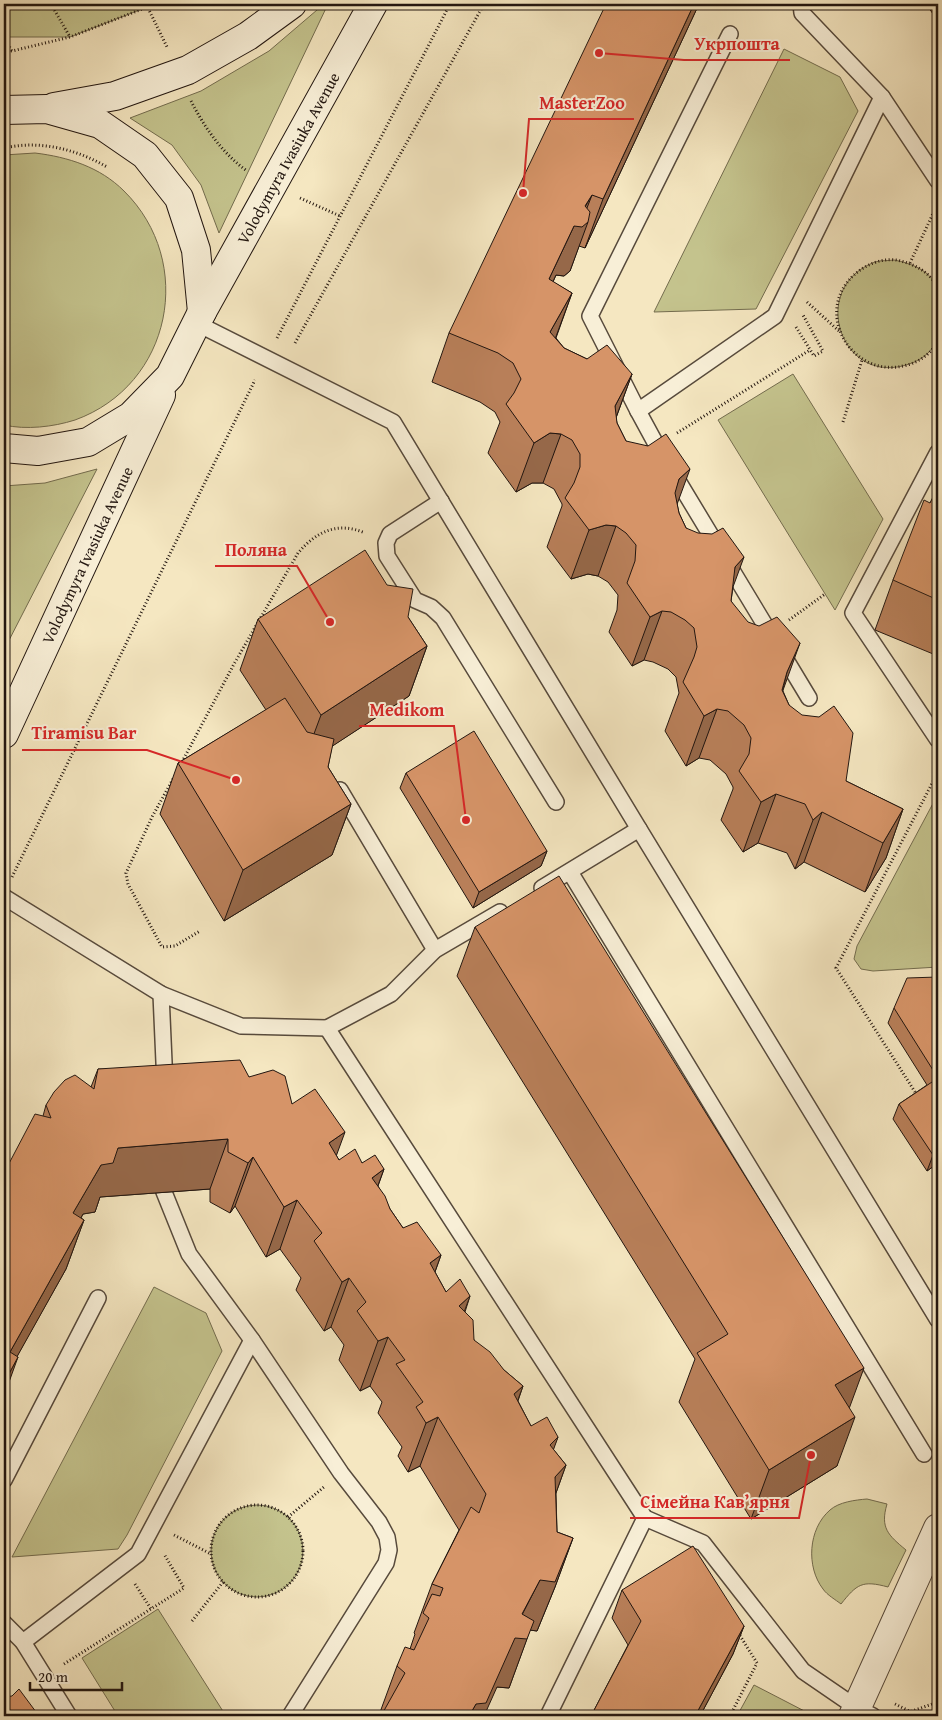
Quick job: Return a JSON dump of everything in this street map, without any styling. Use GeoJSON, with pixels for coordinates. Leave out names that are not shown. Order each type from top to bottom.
{"type":"FeatureCollection","features":[{"type":"Feature","properties":{"kind":"main road"},"geometry":{"type":"LineString","coordinates":[[4,110],[47,109],[115,96],[179,74],[248,36],[292,4]]}},
{"type":"Feature","properties":{"kind":"main road","name":"Volodymyra Ivasiuka Avenue"},"geometry":{"type":"LineString","coordinates":[[4,734],[170,376],[199,318],[373,4]]}},
{"type":"Feature","properties":{"kind":"main road"},"geometry":{"type":"LineString","coordinates":[[47,109],[100,124],[145,155],[179,198],[196,250],[199,318]]}},
{"type":"Feature","properties":{"kind":"main road"},"geometry":{"type":"LineString","coordinates":[[4,448],[38,451],[88,442],[131,416],[170,376]]}},
{"type":"Feature","properties":{"kind":"main road"},"geometry":{"type":"LineString","coordinates":[[861,1714],[938,1528]]}},
{"type":"Feature","properties":{"kind":"lane"},"geometry":{"type":"LineString","coordinates":[[801,4],[802,13],[882,97],[938,180]]}},
{"type":"Feature","properties":{"kind":"lane"},"geometry":{"type":"LineString","coordinates":[[730,34],[590,316],[657,446],[809,698]]}},
{"type":"Feature","properties":{"kind":"lane"},"geometry":{"type":"LineString","coordinates":[[638,411],[775,316],[882,97]]}},
{"type":"Feature","properties":{"kind":"lane"},"geometry":{"type":"LineString","coordinates":[[199,318],[266,358],[393,422],[938,1320]]}},
{"type":"Feature","properties":{"kind":"lane"},"geometry":{"type":"LineString","coordinates":[[938,452],[853,613],[938,740]]}},
{"type":"Feature","properties":{"kind":"lane"},"geometry":{"type":"LineString","coordinates":[[441,501],[390,534],[386,543],[387,556],[415,600],[430,607],[443,618],[556,802]]}},
{"type":"Feature","properties":{"kind":"lane"},"geometry":{"type":"LineString","coordinates":[[335,780],[436,950]]}},
{"type":"Feature","properties":{"kind":"lane"},"geometry":{"type":"LineString","coordinates":[[528,896],[639,829]]}},
{"type":"Feature","properties":{"kind":"lane"},"geometry":{"type":"LineString","coordinates":[[570,872],[924,1454]]}},
{"type":"Feature","properties":{"kind":"lane"},"geometry":{"type":"LineString","coordinates":[[6,891],[162,994],[241,1026],[327,1028],[391,994],[436,950],[511,906]]}},
{"type":"Feature","properties":{"kind":"lane"},"geometry":{"type":"LineString","coordinates":[[162,994],[166,1103]]}},
{"type":"Feature","properties":{"kind":"lane"},"geometry":{"type":"LineString","coordinates":[[327,1028],[645,1518],[703,1543],[803,1671],[861,1714]]}},
{"type":"Feature","properties":{"kind":"lane"},"geometry":{"type":"LineString","coordinates":[[164,1192],[189,1254],[252,1340],[341,1473],[380,1522],[388,1537],[389,1550],[386,1563],[290,1716]]}},
{"type":"Feature","properties":{"kind":"lane"},"geometry":{"type":"LineString","coordinates":[[4,1480],[98,1298]]}},
{"type":"Feature","properties":{"kind":"lane"},"geometry":{"type":"LineString","coordinates":[[23,1642],[138,1554],[252,1340]]}},
{"type":"Feature","properties":{"kind":"lane"},"geometry":{"type":"LineString","coordinates":[[548,1716],[645,1518]]}},
{"type":"Feature","properties":{"kind":"lane"},"geometry":{"type":"LineString","coordinates":[[4,1623],[23,1642],[69,1716]]}},
{"type":"Feature","properties":{"kind":"path"},"geometry":{"type":"LineString","coordinates":[[50,4],[70,37]]}},
{"type":"Feature","properties":{"kind":"path"},"geometry":{"type":"LineString","coordinates":[[4,50],[12,51],[70,37],[155,4]]}},
{"type":"Feature","properties":{"kind":"path"},"geometry":{"type":"LineString","coordinates":[[6,891],[266,358],[450,4]]}},
{"type":"Feature","properties":{"kind":"path"},"geometry":{"type":"LineString","coordinates":[[295,343],[484,4]]}},
{"type":"Feature","properties":{"kind":"path"},"geometry":{"type":"LineString","coordinates":[[148,8],[202,120],[223,150],[238,165],[253,176],[340,216]]}},
{"type":"Feature","properties":{"kind":"path"},"geometry":{"type":"LineString","coordinates":[[4,38],[12,51]]}},
{"type":"Feature","properties":{"kind":"path"},"geometry":{"type":"LineString","coordinates":[[4,148],[41,145],[67,150],[92,159],[108,168]]}},
{"type":"Feature","properties":{"kind":"path"},"geometry":{"type":"LineString","coordinates":[[910,263],[938,202]]}},
{"type":"Feature","properties":{"kind":"path"},"geometry":{"type":"LineString","coordinates":[[938,289],[926,272],[910,263],[894,260],[876,262],[861,269],[848,280],[840,295],[837,313],[840,332],[848,348],[862,360],[879,367],[897,368],[915,363],[930,352],[938,340]]}},
{"type":"Feature","properties":{"kind":"path"},"geometry":{"type":"LineString","coordinates":[[781,304],[814,356],[823,351],[802,315],[807,302],[840,332]]}},
{"type":"Feature","properties":{"kind":"path"},"geometry":{"type":"LineString","coordinates":[[657,446],[810,350]]}},
{"type":"Feature","properties":{"kind":"path"},"geometry":{"type":"LineString","coordinates":[[843,422],[862,360]]}},
{"type":"Feature","properties":{"kind":"path"},"geometry":{"type":"LineString","coordinates":[[180,766],[264,612],[298,553],[307,542],[322,533],[339,527],[359,530],[386,543]]}},
{"type":"Feature","properties":{"kind":"path"},"geometry":{"type":"LineString","coordinates":[[770,634],[825,594]]}},
{"type":"Feature","properties":{"kind":"path"},"geometry":{"type":"LineString","coordinates":[[921,1101],[836,968],[938,772]]}},
{"type":"Feature","properties":{"kind":"path"},"geometry":{"type":"LineString","coordinates":[[175,774],[152,817],[126,873],[128,884],[162,947],[174,946],[200,931]]}},
{"type":"Feature","properties":{"kind":"path"},"geometry":{"type":"LineString","coordinates":[[288,1517],[341,1473]]}},
{"type":"Feature","properties":{"kind":"path"},"geometry":{"type":"LineString","coordinates":[[260,1505],[275,1509],[288,1517],[298,1529],[303,1543],[303,1558],[298,1573],[289,1585],[277,1593],[263,1597],[248,1597],[234,1591],[222,1582],[214,1569],[211,1554],[213,1539],[220,1524],[230,1514],[244,1507],[260,1505]]}},
{"type":"Feature","properties":{"kind":"path"},"geometry":{"type":"LineString","coordinates":[[169,1539],[172,1534],[211,1554]]}},
{"type":"Feature","properties":{"kind":"path"},"geometry":{"type":"LineString","coordinates":[[45,1676],[184,1588],[162,1551]]}},
{"type":"Feature","properties":{"kind":"path"},"geometry":{"type":"LineString","coordinates":[[192,1621],[222,1582]]}},
{"type":"Feature","properties":{"kind":"path"},"geometry":{"type":"LineString","coordinates":[[730,1716],[757,1663],[736,1630]]}},
{"type":"Feature","properties":{"kind":"path"},"geometry":{"type":"LineString","coordinates":[[898,1716],[938,1702]]}},
{"type":"Feature","properties":{"kind":"shaded area"},"geometry":{"type":"Polygon","coordinates":[[[4,4],[155,4],[70,37],[4,37],[4,4]]]}},
{"type":"Feature","properties":{"kind":"shaded area"},"geometry":{"type":"Polygon","coordinates":[[[324,4],[328,4],[219,233],[201,185],[172,145],[130,118],[201,91],[269,51],[324,4]]]}},
{"type":"Feature","properties":{"kind":"shaded area"},"geometry":{"type":"Polygon","coordinates":[[[784,49],[840,77],[858,111],[756,309],[654,312],[784,49]]]}},
{"type":"Feature","properties":{"kind":"shaded area"},"geometry":{"type":"Polygon","coordinates":[[[35,153],[83,164],[105,176],[124,191],[147,220],[160,252],[166,285],[163,319],[152,351],[134,379],[108,403],[75,420],[49,426],[21,427],[4,425],[4,155],[35,153]]]}},
{"type":"Feature","properties":{"kind":"shaded area"},"geometry":{"type":"Polygon","coordinates":[[[894,260],[919,268],[934,281],[939,294],[938,332],[937,340],[933,347],[921,358],[906,365],[883,367],[864,361],[850,348],[841,330],[838,311],[842,291],[854,274],[875,262],[894,260]]]}},
{"type":"Feature","properties":{"kind":"shaded area"},"geometry":{"type":"Polygon","coordinates":[[[793,374],[883,519],[835,610],[718,420],[793,374]]]}},
{"type":"Feature","properties":{"kind":"shaded area"},"geometry":{"type":"Polygon","coordinates":[[[97,469],[4,650],[4,486],[45,483],[97,469]]]}},
{"type":"Feature","properties":{"kind":"shaded area"},"geometry":{"type":"Polygon","coordinates":[[[938,794],[938,967],[873,971],[861,969],[854,959],[857,946],[938,794]]]}},
{"type":"Feature","properties":{"kind":"shaded area"},"geometry":{"type":"Polygon","coordinates":[[[154,1287],[206,1313],[222,1351],[127,1535],[118,1549],[12,1557],[154,1287]]]}},
{"type":"Feature","properties":{"kind":"shaded area"},"geometry":{"type":"Polygon","coordinates":[[[867,1499],[887,1504],[884,1519],[887,1530],[894,1540],[906,1550],[888,1587],[872,1584],[861,1585],[851,1592],[841,1604],[825,1591],[818,1580],[812,1559],[814,1538],[817,1527],[834,1507],[847,1502],[867,1499]]]}},
{"type":"Feature","properties":{"kind":"shaded area"},"geometry":{"type":"Polygon","coordinates":[[[257,1505],[275,1509],[289,1519],[299,1533],[303,1551],[299,1569],[289,1583],[275,1593],[257,1597],[239,1593],[225,1583],[215,1569],[211,1551],[215,1533],[225,1519],[239,1509],[257,1505]]]}},
{"type":"Feature","properties":{"kind":"shaded area"},"geometry":{"type":"Polygon","coordinates":[[[158,1609],[226,1716],[118,1716],[82,1658],[158,1609]]]}},
{"type":"Feature","properties":{"kind":"shaded area"},"geometry":{"type":"Polygon","coordinates":[[[754,1685],[814,1716],[737,1716],[754,1685]]]}},
{"type":"Feature","properties":{"kind":"building"},"geometry":{"type":"Polygon","coordinates":[[[606,4],[694,4],[603,199],[592,195],[585,206],[590,212],[588,222],[582,227],[574,226],[549,279],[572,293],[550,332],[564,348],[587,359],[607,345],[632,374],[615,406],[617,423],[626,441],[648,446],[666,434],[690,469],[679,479],[675,493],[679,513],[686,528],[698,533],[712,534],[723,528],[744,557],[735,567],[731,601],[748,622],[759,626],[777,617],[800,643],[787,672],[782,690],[789,705],[802,715],[819,717],[834,706],[853,733],[846,781],[903,809],[883,843],[822,812],[813,820],[805,804],[776,794],[761,802],[739,771],[749,754],[751,738],[744,725],[728,711],[717,709],[704,716],[683,682],[697,647],[694,628],[671,612],[662,611],[650,617],[627,583],[635,561],[636,545],[626,533],[616,526],[606,525],[589,530],[565,498],[574,483],[580,467],[580,454],[572,440],[561,434],[550,433],[534,443],[506,404],[521,379],[513,363],[498,353],[449,333],[606,4]]]}},
{"type":"Feature","properties":{"kind":"building"},"geometry":{"type":"Polygon","coordinates":[[[937,489],[938,600],[893,580],[924,500],[930,503],[937,489]]]}},
{"type":"Feature","properties":{"kind":"building"},"geometry":{"type":"Polygon","coordinates":[[[365,550],[387,585],[413,589],[408,617],[427,646],[321,715],[258,619],[365,550]]]}},
{"type":"Feature","properties":{"kind":"building"},"geometry":{"type":"Polygon","coordinates":[[[285,698],[307,732],[334,739],[328,767],[351,804],[243,870],[178,763],[285,698]]]}},
{"type":"Feature","properties":{"kind":"building"},"geometry":{"type":"Polygon","coordinates":[[[474,731],[547,851],[479,892],[406,773],[474,731]]]}},
{"type":"Feature","properties":{"kind":"building"},"geometry":{"type":"Polygon","coordinates":[[[559,876],[864,1368],[835,1385],[855,1417],[769,1470],[697,1353],[728,1334],[475,927],[559,876]]]}},
{"type":"Feature","properties":{"kind":"building"},"geometry":{"type":"Polygon","coordinates":[[[938,977],[938,1078],[894,1008],[907,978],[938,977]]]}},
{"type":"Feature","properties":{"kind":"building"},"geometry":{"type":"Polygon","coordinates":[[[240,1060],[249,1077],[273,1070],[285,1076],[292,1104],[315,1089],[345,1132],[329,1143],[339,1160],[355,1149],[362,1163],[375,1155],[384,1169],[372,1178],[385,1196],[390,1209],[403,1228],[417,1222],[441,1255],[430,1263],[446,1292],[460,1279],[470,1296],[459,1306],[473,1320],[474,1340],[490,1352],[504,1370],[523,1386],[514,1394],[531,1426],[547,1417],[558,1437],[550,1445],[566,1465],[555,1477],[557,1532],[573,1538],[555,1582],[540,1580],[522,1614],[534,1621],[527,1639],[515,1638],[486,1703],[476,1704],[469,1716],[381,1716],[405,1673],[397,1666],[405,1647],[414,1650],[429,1618],[423,1613],[432,1594],[440,1596],[443,1588],[432,1584],[471,1507],[479,1513],[486,1494],[438,1417],[426,1423],[416,1407],[423,1402],[396,1364],[405,1360],[388,1337],[378,1341],[357,1311],[366,1302],[349,1278],[342,1282],[314,1241],[322,1233],[297,1200],[284,1207],[253,1157],[248,1163],[228,1152],[228,1139],[118,1148],[113,1163],[101,1165],[73,1213],[84,1220],[10,1352],[18,1357],[4,1383],[4,1173],[35,1114],[51,1118],[46,1105],[65,1080],[75,1075],[94,1089],[98,1069],[240,1060]]]}},
{"type":"Feature","properties":{"kind":"building"},"geometry":{"type":"Polygon","coordinates":[[[938,1078],[938,1151],[933,1155],[899,1104],[938,1078]]]}},
{"type":"Feature","properties":{"kind":"building"},"geometry":{"type":"Polygon","coordinates":[[[693,1546],[744,1626],[695,1716],[591,1716],[641,1621],[622,1590],[693,1546]]]}},
{"type":"Feature","properties":{"kind":"building"},"geometry":{"type":"Polygon","coordinates":[[[19,1689],[39,1716],[4,1716],[4,1697],[12,1696],[19,1689]]]}},
{"type":"Feature","properties":{"kind":"place","name":"Укрпошта"},"geometry":{"type":"Point","coordinates":[599,53]}},
{"type":"Feature","properties":{"kind":"place","name":"MasterZoo"},"geometry":{"type":"Point","coordinates":[523,193]}},
{"type":"Feature","properties":{"kind":"place","name":"Поляна"},"geometry":{"type":"Point","coordinates":[330,622]}},
{"type":"Feature","properties":{"kind":"place","name":"Tiramisu Bar"},"geometry":{"type":"Point","coordinates":[236,780]}},
{"type":"Feature","properties":{"kind":"place","name":"Medikom"},"geometry":{"type":"Point","coordinates":[466,820]}},
{"type":"Feature","properties":{"kind":"place","name":"Сімейна Кавʼярня"},"geometry":{"type":"Point","coordinates":[811,1455]}}]}
